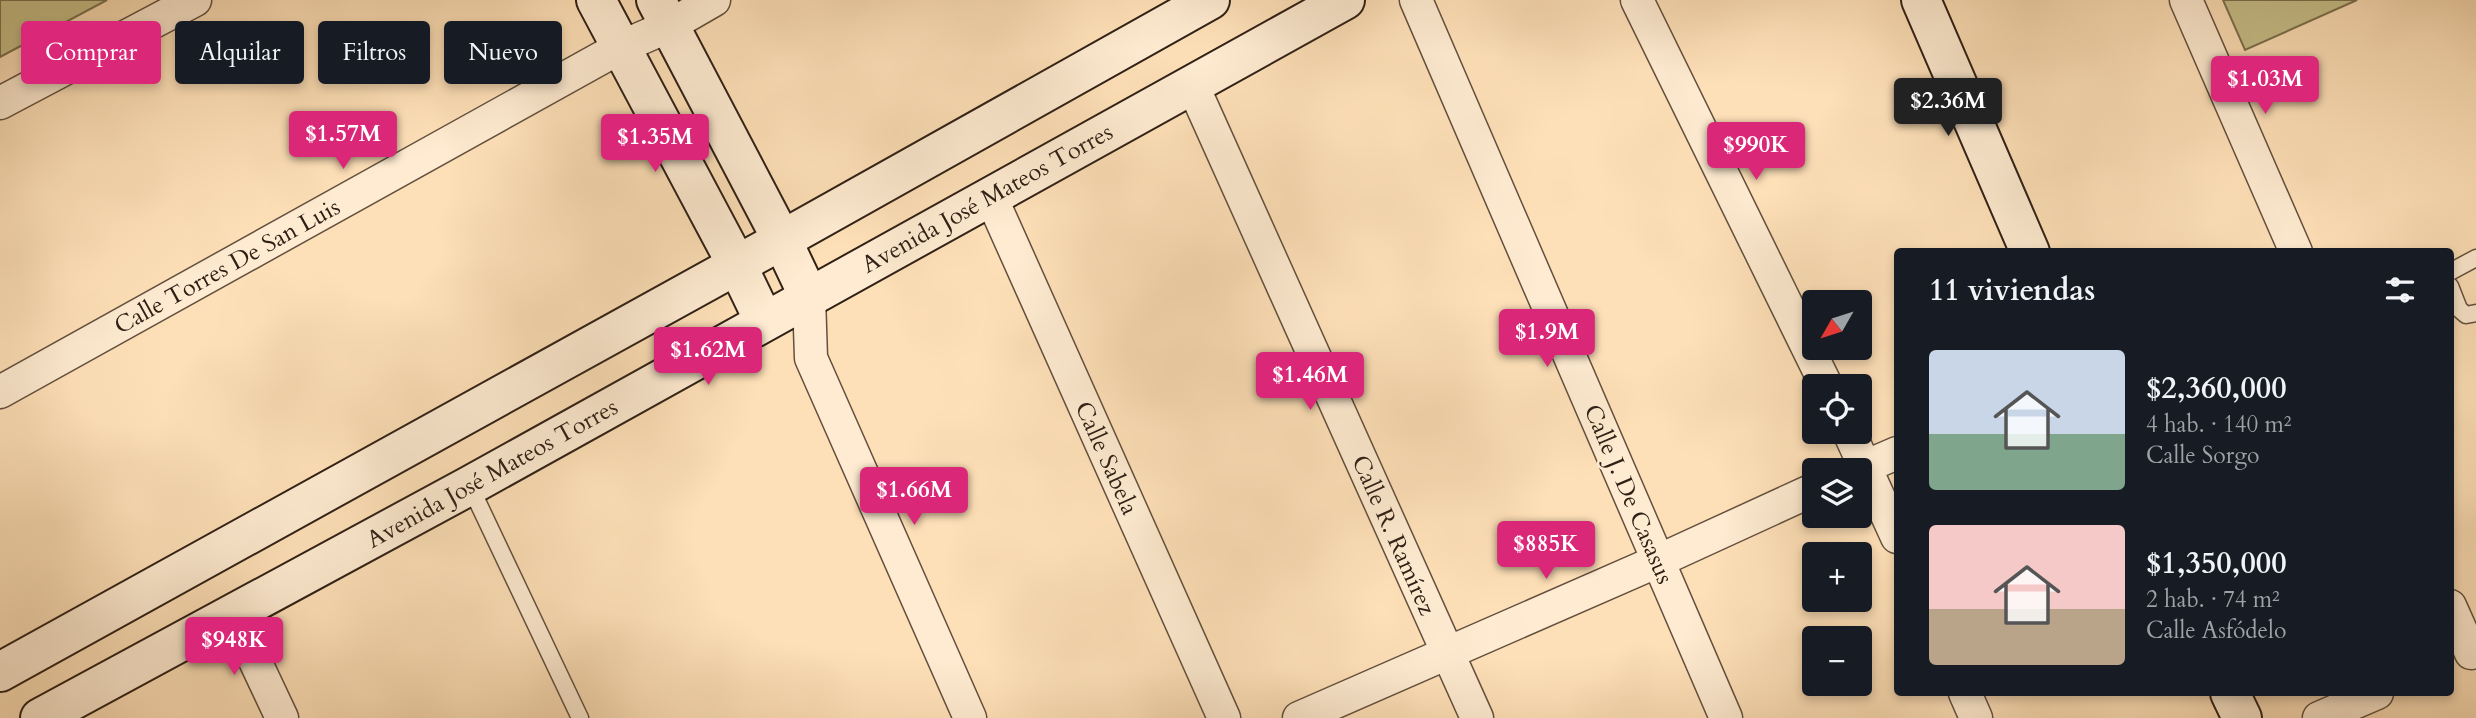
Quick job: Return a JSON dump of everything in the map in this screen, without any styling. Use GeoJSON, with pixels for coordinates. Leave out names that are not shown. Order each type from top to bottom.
{"type":"FeatureCollection","features":[{"type":"Feature","properties":{"kind":"street"},"geometry":{"type":"LineString","coordinates":[[0,103],[195,0]]}},
{"type":"Feature","properties":{"kind":"street"},"geometry":{"type":"LineString","coordinates":[[596,0],[764,321],[811,358]]}},
{"type":"Feature","properties":{"kind":"street","name":"Calle Torres De San Luis"},"geometry":{"type":"LineString","coordinates":[[0,392],[621,47],[662,13],[714,0]]}},
{"type":"Feature","properties":{"kind":"street"},"geometry":{"type":"LineString","coordinates":[[0,672],[1210,0]]}},
{"type":"Feature","properties":{"kind":"street","name":"Avenida José Mateos Torres"},"geometry":{"type":"LineString","coordinates":[[40,718],[470,486],[1345,0]]}},
{"type":"Feature","properties":{"kind":"street","name":"Calle J. De Casasus"},"geometry":{"type":"LineString","coordinates":[[1416,0],[1726,718]]}},
{"type":"Feature","properties":{"kind":"street"},"geometry":{"type":"LineString","coordinates":[[1637,0],[1821,374]]}},
{"type":"Feature","properties":{"kind":"street"},"geometry":{"type":"LineString","coordinates":[[1921,0],[2028,248]]}},
{"type":"Feature","properties":{"kind":"street"},"geometry":{"type":"LineString","coordinates":[[2186,0],[2294,248]]}},
{"type":"Feature","properties":{"kind":"street"},"geometry":{"type":"LineString","coordinates":[[662,13],[782,240],[809,297],[811,358],[970,718]]}},
{"type":"Feature","properties":{"kind":"street","name":"Calle R. Ramírez"},"geometry":{"type":"LineString","coordinates":[[1192,84],[1477,718]]}},
{"type":"Feature","properties":{"kind":"street","name":"Calle Sabela"},"geometry":{"type":"LineString","coordinates":[[990,197],[1224,718]]}},
{"type":"Feature","properties":{"kind":"street"},"geometry":{"type":"LineString","coordinates":[[1872,463],[1894,454]]}},
{"type":"Feature","properties":{"kind":"street"},"geometry":{"type":"LineString","coordinates":[[1872,490],[1894,531]]}},
{"type":"Feature","properties":{"kind":"street"},"geometry":{"type":"LineString","coordinates":[[1298,718],[1658,561],[1802,495]]}},
{"type":"Feature","properties":{"kind":"street"},"geometry":{"type":"LineString","coordinates":[[233,614],[282,718]]}},
{"type":"Feature","properties":{"kind":"street"},"geometry":{"type":"LineString","coordinates":[[2454,618],[2466,655]]}},
{"type":"Feature","properties":{"kind":"street"},"geometry":{"type":"LineString","coordinates":[[1966,696],[1976,718]]}},
{"type":"Feature","properties":{"kind":"street"},"geometry":{"type":"LineString","coordinates":[[2231,696],[2242,718]]}},
{"type":"Feature","properties":{"kind":"street"},"geometry":{"type":"LineString","coordinates":[[2319,718],[2370,696]]}},
{"type":"Feature","properties":{"kind":"lane"},"geometry":{"type":"LineString","coordinates":[[2454,270],[2476,258]]}},
{"type":"Feature","properties":{"kind":"lane"},"geometry":{"type":"LineString","coordinates":[[2454,296],[2459,309],[2466,315],[2476,313]]}},
{"type":"Feature","properties":{"kind":"lane"},"geometry":{"type":"LineString","coordinates":[[470,486],[580,718]]}},
{"type":"Feature","properties":{"kind":"shaded area"},"geometry":{"type":"Polygon","coordinates":[[[0,0],[107,0],[68,21],[21,21],[21,46],[0,57],[0,0]]]}},
{"type":"Feature","properties":{"kind":"shaded area"},"geometry":{"type":"Polygon","coordinates":[[[2223,0],[2357,0],[2245,50],[2223,0]]]}}]}
